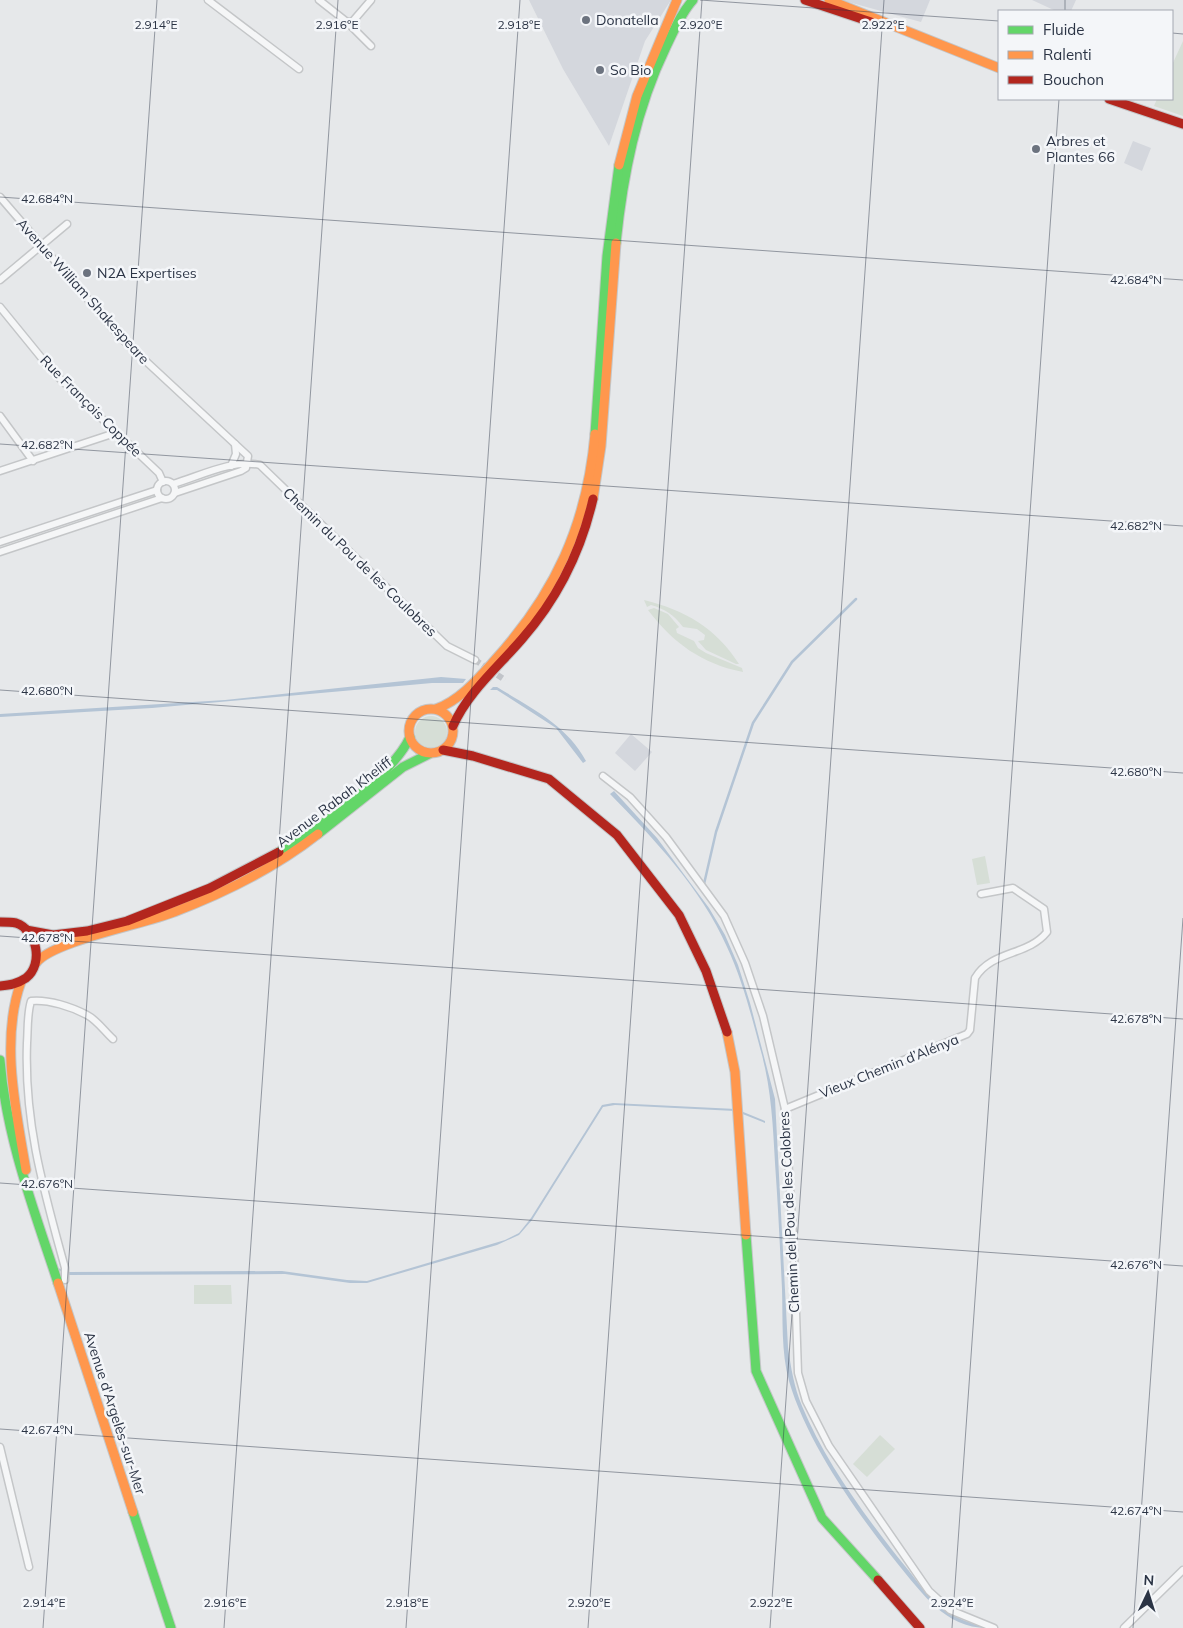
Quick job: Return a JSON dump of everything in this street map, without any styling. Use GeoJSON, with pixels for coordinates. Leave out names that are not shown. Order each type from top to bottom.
{"type":"FeatureCollection","features":[{"type":"Feature","properties":{"kind":"main road"},"geometry":{"type":"LineString","coordinates":[[677,0],[637,95],[626,131],[618,172],[612,214],[594,447],[588,488],[576,532],[562,564],[541,602],[519,632],[470,686],[444,707],[429,709],[417,714],[410,725],[410,738],[417,748],[429,754],[443,750],[474,756],[549,779],[617,835],[679,915],[706,972],[725,1022],[735,1072],[756,1371],[822,1518],[920,1628]]}},
{"type":"Feature","properties":{"kind":"main road"},"geometry":{"type":"LineString","coordinates":[[474,756],[459,748],[453,736],[453,726],[462,709],[525,636],[549,604],[578,549],[595,490],[601,450],[619,215],[625,171],[634,131],[653,74],[661,54],[693,0]]}},
{"type":"Feature","properties":{"kind":"main road"},"geometry":{"type":"LineString","coordinates":[[805,0],[905,31]]}},
{"type":"Feature","properties":{"kind":"main road"},"geometry":{"type":"LineString","coordinates":[[829,0],[998,68]]}},
{"type":"Feature","properties":{"kind":"main road"},"geometry":{"type":"LineString","coordinates":[[1112,100],[1183,124]]}},
{"type":"Feature","properties":{"kind":"main road"},"geometry":{"type":"LineString","coordinates":[[436,709],[447,715],[453,726]]}},
{"type":"Feature","properties":{"kind":"main road"},"geometry":{"type":"LineString","coordinates":[[443,750],[453,736]]}},
{"type":"Feature","properties":{"kind":"main road","name":"Avenue Rabah Kheliff"},"geometry":{"type":"LineString","coordinates":[[1,921],[20,925],[35,934],[59,934],[107,926],[171,906],[228,880],[305,836],[344,807],[394,762],[410,738]]}},
{"type":"Feature","properties":{"kind":"main road","name":"Avenue Rabah Kheliff"},"geometry":{"type":"LineString","coordinates":[[36,962],[49,951],[173,913],[251,876],[307,843],[403,766],[429,754]]}},
{"type":"Feature","properties":{"kind":"main road"},"geometry":{"type":"LineString","coordinates":[[26,930],[34,942],[36,962]]}},
{"type":"Feature","properties":{"kind":"main road","name":"Avenue d'Argelès-sur-Mer"},"geometry":{"type":"LineString","coordinates":[[33,1206],[20,1140],[8,1048],[14,991],[28,977],[36,962]]}},
{"type":"Feature","properties":{"kind":"main road"},"geometry":{"type":"LineString","coordinates":[[0,986],[12,986],[21,982]]}},
{"type":"Feature","properties":{"kind":"main road","name":"Avenue d'Argelès-sur-Mer"},"geometry":{"type":"LineString","coordinates":[[0,1060],[10,1126],[33,1206],[171,1628]]}},
{"type":"Feature","properties":{"kind":"street"},"geometry":{"type":"LineString","coordinates":[[208,0],[298,69]]}},
{"type":"Feature","properties":{"kind":"street"},"geometry":{"type":"LineString","coordinates":[[318,0],[347,22],[371,46]]}},
{"type":"Feature","properties":{"kind":"street"},"geometry":{"type":"LineString","coordinates":[[347,22],[353,21],[371,0]]}},
{"type":"Feature","properties":{"kind":"street","name":"Avenue William Shakespeare"},"geometry":{"type":"LineString","coordinates":[[0,197],[122,339],[248,456],[247,462]]}},
{"type":"Feature","properties":{"kind":"street"},"geometry":{"type":"LineString","coordinates":[[0,280],[67,224]]}},
{"type":"Feature","properties":{"kind":"street","name":"Rue François Coppée"},"geometry":{"type":"LineString","coordinates":[[0,307],[53,372],[158,473],[163,482]]}},
{"type":"Feature","properties":{"kind":"street"},"geometry":{"type":"LineString","coordinates":[[0,416],[33,461]]}},
{"type":"Feature","properties":{"kind":"street"},"geometry":{"type":"LineString","coordinates":[[0,471],[115,433]]}},
{"type":"Feature","properties":{"kind":"street"},"geometry":{"type":"LineString","coordinates":[[231,466],[236,454],[235,444]]}},
{"type":"Feature","properties":{"kind":"street"},"geometry":{"type":"LineString","coordinates":[[236,454],[247,462]]}},
{"type":"Feature","properties":{"kind":"street"},"geometry":{"type":"LineString","coordinates":[[0,542],[157,490],[163,482],[173,484],[247,462]]}},
{"type":"Feature","properties":{"kind":"street"},"geometry":{"type":"LineString","coordinates":[[0,552],[162,498],[169,499],[175,493],[241,471],[246,468],[247,462]]}},
{"type":"Feature","properties":{"kind":"street","name":"Chemin du Pou de les Coulobres"},"geometry":{"type":"LineString","coordinates":[[247,462],[260,465],[446,646],[476,660]]}},
{"type":"Feature","properties":{"kind":"street"},"geometry":{"type":"LineString","coordinates":[[173,484],[175,493]]}},
{"type":"Feature","properties":{"kind":"street"},"geometry":{"type":"LineString","coordinates":[[157,490],[162,498]]}},
{"type":"Feature","properties":{"kind":"street","name":"Chemin del Pou de les Colobres"},"geometry":{"type":"LineString","coordinates":[[603,776],[630,797],[666,837],[724,916],[745,963],[763,1016],[776,1065],[784,1109],[794,1252],[796,1354],[798,1373],[806,1401],[829,1446],[928,1591],[950,1610],[994,1628]]}},
{"type":"Feature","properties":{"kind":"street","name":"Vieux Chemin d’Alénya"},"geometry":{"type":"LineString","coordinates":[[784,1109],[967,1034],[970,1030],[975,978],[978,973],[998,958],[1040,941],[1047,932],[1044,909],[1014,888],[980,894]]}},
{"type":"Feature","properties":{"kind":"street"},"geometry":{"type":"LineString","coordinates":[[65,1280],[65,1268],[33,1143],[27,1055],[31,1001],[40,1000],[55,1003],[88,1016],[113,1039]]}},
{"type":"Feature","properties":{"kind":"street"},"geometry":{"type":"LineString","coordinates":[[0,1447],[29,1567]]}},
{"type":"Feature","properties":{"kind":"street"},"geometry":{"type":"LineString","coordinates":[[0,1487],[9,1485]]}},
{"type":"Feature","properties":{"kind":"street"},"geometry":{"type":"LineString","coordinates":[[1124,1628],[1183,1570]]}},
{"type":"Feature","properties":{"kind":"shaded area"},"geometry":{"type":"Polygon","coordinates":[[[529,0],[671,0],[645,41],[609,146],[563,69],[529,0]]]}},
{"type":"Feature","properties":{"kind":"shaded area"},"geometry":{"type":"Polygon","coordinates":[[[841,0],[930,0],[921,22],[841,0]]]}},
{"type":"Feature","properties":{"kind":"shaded area"},"geometry":{"type":"Polygon","coordinates":[[[1032,0],[1076,0],[1071,10],[1054,10],[1032,0]]]}},
{"type":"Feature","properties":{"kind":"shaded area"},"geometry":{"type":"Polygon","coordinates":[[[1183,41],[1183,116],[1154,106],[1157,100],[1173,100],[1173,63],[1183,41]]]}},
{"type":"Feature","properties":{"kind":"shaded area"},"geometry":{"type":"Polygon","coordinates":[[[1133,141],[1151,148],[1142,171],[1124,163],[1133,141]]]}},
{"type":"Feature","properties":{"kind":"shaded area"},"geometry":{"type":"Polygon","coordinates":[[[644,600],[673,609],[698,622],[720,640],[739,664],[706,650],[698,641],[704,640],[705,635],[697,629],[683,627],[673,616],[661,608],[651,605],[647,607],[644,600]]]}},
{"type":"Feature","properties":{"kind":"shaded area"},"geometry":{"type":"Polygon","coordinates":[[[654,608],[668,614],[679,627],[676,629],[677,633],[694,641],[698,648],[706,653],[742,668],[743,672],[714,664],[678,642],[648,610],[654,608]]]}},
{"type":"Feature","properties":{"kind":"shaded area"},"geometry":{"type":"Polygon","coordinates":[[[431,716],[443,720],[447,732],[443,744],[431,748],[419,744],[415,732],[419,720],[431,716]]]}},
{"type":"Feature","properties":{"kind":"shaded area"},"geometry":{"type":"Polygon","coordinates":[[[631,734],[652,752],[635,771],[615,753],[631,734]]]}},
{"type":"Feature","properties":{"kind":"shaded area"},"geometry":{"type":"Polygon","coordinates":[[[985,856],[990,883],[977,885],[972,859],[985,856]]]}},
{"type":"Feature","properties":{"kind":"shaded area"},"geometry":{"type":"Polygon","coordinates":[[[194,1285],[231,1285],[232,1304],[194,1304],[194,1285]]]}},
{"type":"Feature","properties":{"kind":"shaded area"},"geometry":{"type":"Polygon","coordinates":[[[880,1435],[895,1449],[867,1477],[853,1464],[880,1435]]]}},
{"type":"Feature","properties":{"kind":"water"},"geometry":{"type":"Polygon","coordinates":[[[441,677],[466,679],[463,683],[432,683],[152,708],[0,717],[0,714],[225,700],[441,677]]]}},
{"type":"Feature","properties":{"kind":"water"},"geometry":{"type":"Polygon","coordinates":[[[493,687],[497,687],[547,718],[569,737],[586,761],[583,763],[556,728],[497,690],[490,690],[493,687]]]}},
{"type":"Feature","properties":{"kind":"water"},"geometry":{"type":"Polygon","coordinates":[[[614,791],[657,838],[709,908],[725,935],[738,965],[750,1003],[775,1099],[788,1347],[799,1399],[811,1427],[848,1489],[876,1529],[925,1592],[934,1602],[950,1614],[987,1628],[959,1622],[936,1607],[925,1597],[850,1500],[821,1453],[797,1405],[786,1370],[785,1359],[771,1105],[764,1062],[746,997],[727,947],[704,905],[660,847],[610,794],[614,791]]]}},
{"type":"Feature","properties":{"kind":"water"},"geometry":{"type":"Polygon","coordinates":[[[613,1103],[736,1109],[765,1121],[765,1123],[735,1111],[615,1105],[603,1107],[532,1220],[519,1235],[497,1245],[367,1283],[350,1283],[285,1274],[68,1275],[58,1270],[58,1268],[69,1272],[282,1271],[367,1281],[505,1240],[519,1233],[531,1218],[602,1105],[613,1103]]]}},
{"type":"Feature","properties":{"kind":"waterway"},"geometry":{"type":"LineString","coordinates":[[704,884],[716,832],[753,723],[792,662],[856,599]]}},
{"type":"Feature","properties":{"kind":"tunnel"},"geometry":{"type":"LineString","coordinates":[[475,660],[505,680]]}},
{"type":"Feature","properties":{"kind":"traffic: fast"},"geometry":{"type":"LineString","coordinates":[[616,243],[627,167],[639,118],[666,47],[681,16],[693,0]]}},
{"type":"Feature","properties":{"kind":"traffic: fast"},"geometry":{"type":"LineString","coordinates":[[595,434],[607,256],[619,165]]}},
{"type":"Feature","properties":{"kind":"traffic: fast"},"geometry":{"type":"LineString","coordinates":[[279,852],[313,831],[371,785],[388,768],[410,737]]}},
{"type":"Feature","properties":{"kind":"traffic: fast"},"geometry":{"type":"LineString","coordinates":[[318,834],[403,767],[429,754]]}},
{"type":"Feature","properties":{"kind":"traffic: fast"},"geometry":{"type":"LineString","coordinates":[[0,1060],[8,1117],[22,1173],[58,1283]]}},
{"type":"Feature","properties":{"kind":"traffic: fast"},"geometry":{"type":"LineString","coordinates":[[746,1235],[756,1371],[822,1518],[878,1580]]}},
{"type":"Feature","properties":{"kind":"traffic: fast"},"geometry":{"type":"LineString","coordinates":[[133,1512],[171,1628]]}},
{"type":"Feature","properties":{"kind":"traffic: slow"},"geometry":{"type":"LineString","coordinates":[[619,165],[637,96],[677,0]]}},
{"type":"Feature","properties":{"kind":"traffic: slow"},"geometry":{"type":"LineString","coordinates":[[829,0],[998,68]]}},
{"type":"Feature","properties":{"kind":"traffic: slow"},"geometry":{"type":"LineString","coordinates":[[593,499],[601,446],[616,243]]}},
{"type":"Feature","properties":{"kind":"traffic: slow"},"geometry":{"type":"LineString","coordinates":[[436,709],[468,689],[481,675],[516,636],[551,584],[576,528],[591,467],[595,434]]}},
{"type":"Feature","properties":{"kind":"traffic: slow"},"geometry":{"type":"LineString","coordinates":[[435,709],[447,715],[452,722],[453,731],[452,740],[447,747],[440,752],[427,753],[419,750],[412,743],[409,727],[412,719],[419,712],[435,709]]}},
{"type":"Feature","properties":{"kind":"traffic: slow"},"geometry":{"type":"LineString","coordinates":[[36,963],[45,955],[60,947],[160,917],[212,896],[267,868],[318,834]]}},
{"type":"Feature","properties":{"kind":"traffic: slow"},"geometry":{"type":"LineString","coordinates":[[21,982],[15,1004],[11,1051],[14,1100],[26,1170]]}},
{"type":"Feature","properties":{"kind":"traffic: slow"},"geometry":{"type":"LineString","coordinates":[[727,1032],[735,1072],[746,1235]]}},
{"type":"Feature","properties":{"kind":"traffic: slow"},"geometry":{"type":"LineString","coordinates":[[58,1283],[133,1512]]}},
{"type":"Feature","properties":{"kind":"traffic: jam"},"geometry":{"type":"LineString","coordinates":[[805,0],[871,22]]}},
{"type":"Feature","properties":{"kind":"traffic: jam"},"geometry":{"type":"LineString","coordinates":[[1112,100],[1183,124]]}},
{"type":"Feature","properties":{"kind":"traffic: jam"},"geometry":{"type":"LineString","coordinates":[[453,726],[475,691],[535,624],[557,591],[582,537],[593,499]]}},
{"type":"Feature","properties":{"kind":"traffic: jam"},"geometry":{"type":"LineString","coordinates":[[443,750],[473,756],[549,779],[617,835],[679,915],[706,971],[727,1032]]}},
{"type":"Feature","properties":{"kind":"traffic: jam"},"geometry":{"type":"LineString","coordinates":[[26,930],[53,935],[87,931],[127,921],[210,888],[279,852]]}},
{"type":"Feature","properties":{"kind":"traffic: jam"},"geometry":{"type":"LineString","coordinates":[[0,922],[16,923],[23,927],[29,933],[36,948],[35,964],[32,972],[20,982],[0,986]]}},
{"type":"Feature","properties":{"kind":"traffic: jam"},"geometry":{"type":"LineString","coordinates":[[878,1580],[920,1628]]}},
{"type":"Feature","properties":{"kind":"place","name":"Donatella"},"geometry":{"type":"Point","coordinates":[586,20]}},
{"type":"Feature","properties":{"kind":"place","name":"So Bio"},"geometry":{"type":"Point","coordinates":[600,70]}},
{"type":"Feature","properties":{"kind":"place","name":"Arbres et Plantes 66"},"geometry":{"type":"Point","coordinates":[1036,149]}},
{"type":"Feature","properties":{"kind":"place","name":"N2A Expertises"},"geometry":{"type":"Point","coordinates":[87,273]}}]}
